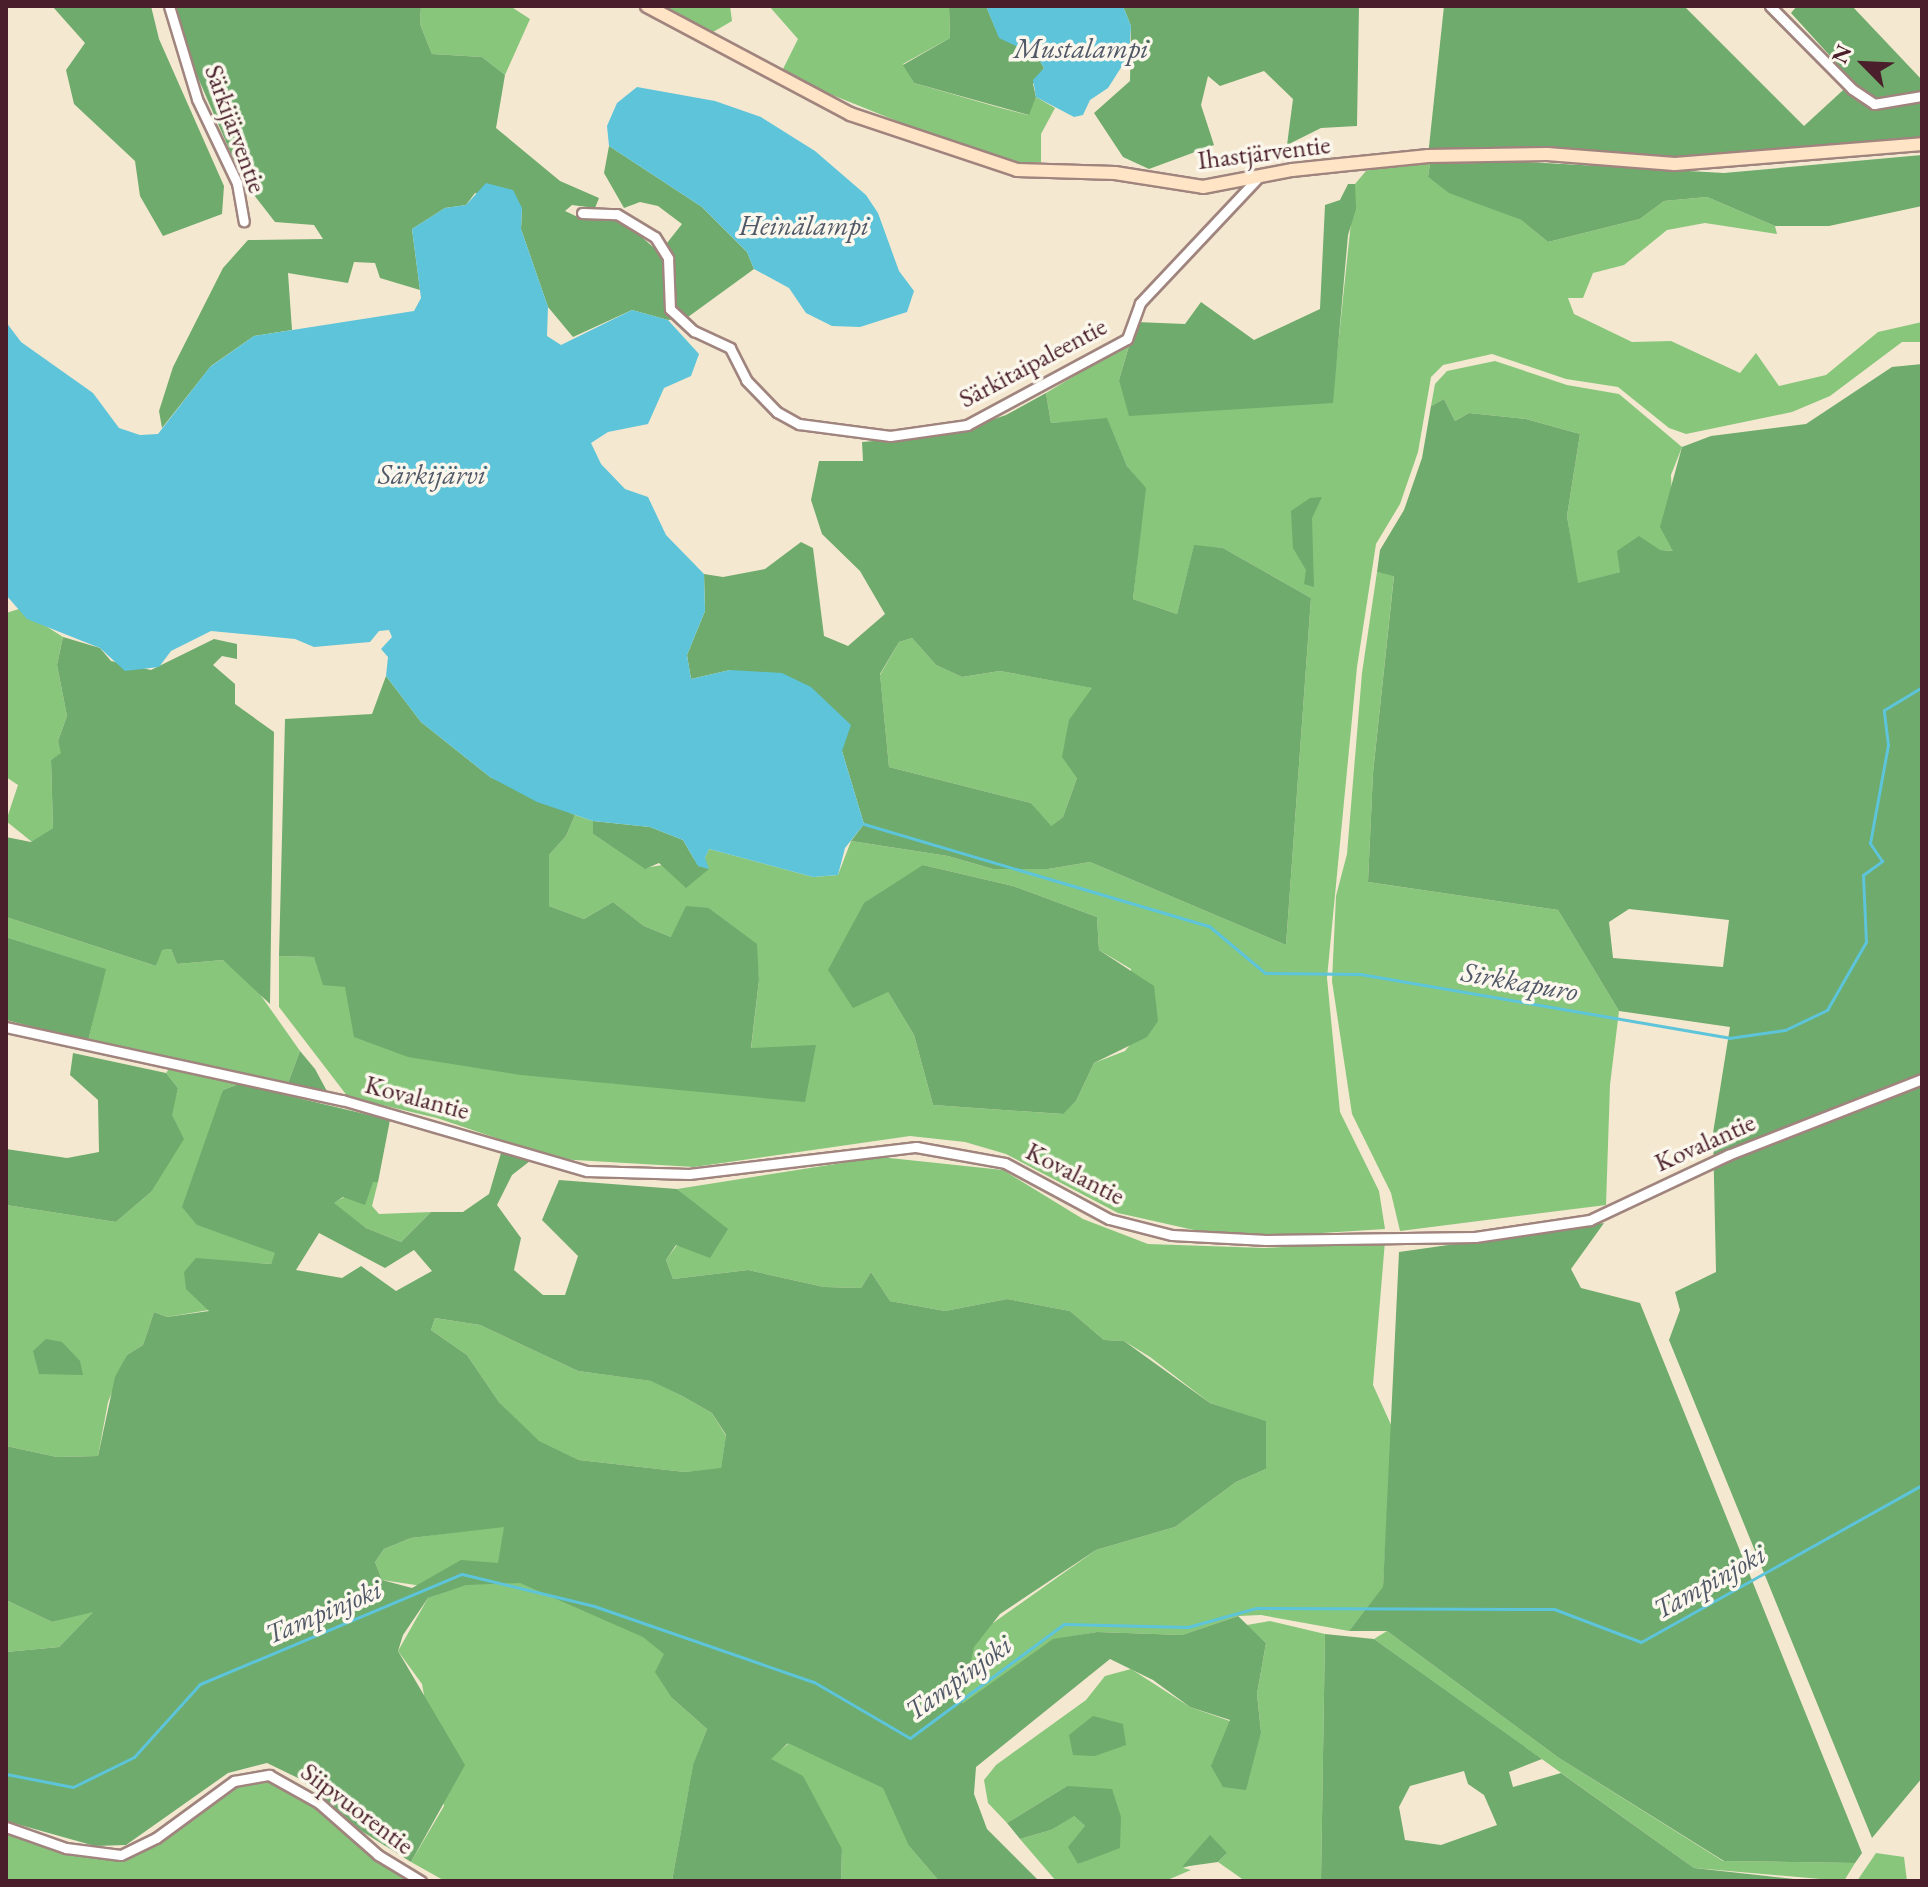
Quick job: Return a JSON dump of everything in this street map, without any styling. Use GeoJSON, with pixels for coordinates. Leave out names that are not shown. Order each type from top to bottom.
{"type":"FeatureCollection","features":[{"type":"Feature","properties":{"kind":"street","name":"Särkijärventie"},"geometry":{"type":"LineString","coordinates":[[169,6],[197,99],[237,183],[244,221]]}},
{"type":"Feature","properties":{"kind":"street","name":"Ihastjärventie"},"geometry":{"type":"LineString","coordinates":[[647,6],[850,114],[1017,170],[1115,173],[1203,187],[1428,156],[1547,154],[1675,164],[1922,144]]}},
{"type":"Feature","properties":{"kind":"street"},"geometry":{"type":"LineString","coordinates":[[1770,6],[1852,89],[1874,104],[1922,96]]}},
{"type":"Feature","properties":{"kind":"street","name":"Särkitaipaleentie"},"geometry":{"type":"LineString","coordinates":[[582,213],[617,214],[655,237],[668,258],[670,309],[694,331],[730,348],[746,380],[777,412],[799,424],[890,436],[967,425],[1127,339],[1140,303],[1257,179]]}},
{"type":"Feature","properties":{"kind":"street","name":"Kovalantie"},"geometry":{"type":"LineString","coordinates":[[6,1027],[342,1100],[587,1171],[689,1174],[916,1147],[1005,1163],[1109,1219],[1172,1235],[1266,1240],[1475,1237],[1590,1220],[1728,1155],[1922,1079]]}},
{"type":"Feature","properties":{"kind":"street","name":"Siipvuorentie"},"geometry":{"type":"LineString","coordinates":[[6,1827],[66,1848],[121,1855],[156,1838],[234,1781],[269,1775],[319,1803],[378,1855],[421,1881]]}},
{"type":"Feature","properties":{"kind":"green space"},"geometry":{"type":"Polygon","coordinates":[[[42,6],[151,6],[159,39],[224,186],[222,214],[163,236],[140,196],[135,161],[74,104],[66,70],[85,43],[53,7],[42,6]]]}},
{"type":"Feature","properties":{"kind":"green space"},"geometry":{"type":"Polygon","coordinates":[[[176,6],[421,6],[420,24],[432,54],[482,57],[505,75],[496,128],[560,181],[599,198],[595,208],[572,205],[565,211],[582,219],[619,217],[653,247],[667,243],[682,224],[658,206],[640,202],[624,208],[604,173],[609,146],[702,207],[747,252],[754,269],[688,317],[668,320],[632,310],[573,337],[548,307],[521,229],[522,208],[475,193],[466,205],[445,208],[412,229],[420,290],[380,278],[375,263],[354,262],[348,283],[288,273],[292,330],[254,336],[211,366],[162,428],[159,411],[173,367],[223,268],[248,240],[323,239],[314,225],[275,222],[243,181],[195,71],[176,6]]]}},
{"type":"Feature","properties":{"kind":"green space"},"geometry":{"type":"Polygon","coordinates":[[[421,6],[510,6],[530,19],[505,75],[482,57],[432,54],[420,24],[421,6]]]}},
{"type":"Feature","properties":{"kind":"green space"},"geometry":{"type":"Polygon","coordinates":[[[664,6],[730,6],[732,21],[713,32],[664,6]]]}},
{"type":"Feature","properties":{"kind":"green space"},"geometry":{"type":"Polygon","coordinates":[[[769,6],[949,6],[950,38],[903,64],[914,83],[1028,115],[1036,97],[1055,108],[1041,134],[1041,162],[1019,164],[939,138],[810,86],[783,69],[798,39],[769,6]]]}},
{"type":"Feature","properties":{"kind":"green space"},"geometry":{"type":"Polygon","coordinates":[[[949,6],[986,6],[999,37],[1037,56],[1044,68],[1033,84],[1036,97],[1029,115],[914,83],[903,65],[950,38],[949,6]]]}},
{"type":"Feature","properties":{"kind":"green space"},"geometry":{"type":"Polygon","coordinates":[[[1123,6],[1359,6],[1357,126],[1321,128],[1287,145],[1293,99],[1264,71],[1220,86],[1208,76],[1201,105],[1214,145],[1149,169],[1123,157],[1094,113],[1130,81],[1131,26],[1123,6]]]}},
{"type":"Feature","properties":{"kind":"green space"},"geometry":{"type":"Polygon","coordinates":[[[1444,6],[1684,6],[1804,126],[1853,81],[1791,13],[1797,6],[1852,6],[1922,80],[1922,144],[1675,164],[1428,156],[1444,6]]]}},
{"type":"Feature","properties":{"kind":"green space"},"geometry":{"type":"Polygon","coordinates":[[[1922,155],[1922,206],[1829,226],[1775,226],[1707,197],[1664,201],[1640,219],[1548,242],[1521,220],[1449,193],[1428,177],[1430,164],[1527,162],[1724,173],[1922,155]]]}},
{"type":"Feature","properties":{"kind":"green space"},"geometry":{"type":"Polygon","coordinates":[[[1410,161],[1430,164],[1428,177],[1449,192],[1521,220],[1548,242],[1640,219],[1664,201],[1707,197],[1775,226],[1777,234],[1705,223],[1667,230],[1624,265],[1593,273],[1583,298],[1568,298],[1574,314],[1632,342],[1671,341],[1740,373],[1756,353],[1779,386],[1826,375],[1878,332],[1922,322],[1922,342],[1902,342],[1830,396],[1792,412],[1686,434],[1669,428],[1618,387],[1566,379],[1492,354],[1443,365],[1431,377],[1418,452],[1400,504],[1376,544],[1357,667],[1327,978],[1340,1112],[1379,1191],[1385,1229],[1275,1236],[1194,1230],[1118,1213],[1006,1154],[965,1142],[910,1136],[694,1167],[558,1159],[437,1118],[348,1097],[279,1007],[279,956],[314,957],[345,986],[609,1083],[723,1092],[751,1049],[759,980],[756,944],[709,908],[671,937],[644,926],[613,902],[584,919],[549,906],[549,855],[566,836],[575,815],[593,821],[593,834],[644,868],[705,858],[709,849],[813,877],[838,875],[851,841],[948,856],[993,869],[1048,869],[1090,862],[1286,945],[1311,598],[1223,548],[1194,546],[1177,614],[1133,599],[1145,488],[1127,466],[1107,419],[1051,423],[1046,393],[1130,342],[1119,380],[1332,403],[1355,184],[1366,171],[1410,161]],[[923,865],[888,992],[914,1035],[933,1105],[1062,1114],[1076,1101],[1094,1063],[1125,1051],[1134,1040],[1131,969],[1099,950],[1097,917],[1013,886],[923,865]]]}},
{"type":"Feature","properties":{"kind":"green space"},"geometry":{"type":"Polygon","coordinates":[[[1348,184],[1355,184],[1356,209],[1348,235],[1333,403],[1129,416],[1119,380],[1136,322],[1185,324],[1201,302],[1254,340],[1320,309],[1325,205],[1340,200],[1348,184]]]}},
{"type":"Feature","properties":{"kind":"green space"},"geometry":{"type":"Polygon","coordinates":[[[1495,361],[1567,385],[1619,394],[1682,447],[1671,475],[1674,551],[1660,550],[1620,572],[1577,584],[1567,516],[1580,434],[1526,419],[1469,413],[1455,421],[1444,399],[1431,406],[1435,384],[1447,371],[1495,361]]]}},
{"type":"Feature","properties":{"kind":"green space"},"geometry":{"type":"Polygon","coordinates":[[[1922,364],[1922,1778],[1872,1838],[1669,1340],[1680,1310],[1675,1292],[1716,1272],[1713,1133],[1730,1027],[1619,1011],[1558,910],[1368,882],[1373,773],[1394,576],[1377,572],[1380,550],[1404,510],[1422,458],[1431,406],[1444,399],[1455,421],[1469,413],[1526,419],[1580,434],[1567,516],[1578,583],[1620,572],[1617,551],[1639,536],[1660,550],[1673,551],[1660,527],[1682,447],[1711,436],[1806,424],[1892,367],[1922,364]],[[1629,909],[1609,922],[1613,958],[1723,967],[1729,920],[1629,909]]]}},
{"type":"Feature","properties":{"kind":"green space"},"geometry":{"type":"Polygon","coordinates":[[[1046,393],[1051,423],[1107,418],[1127,466],[1146,488],[1133,599],[1177,614],[1194,545],[1223,548],[1311,598],[1286,945],[1090,862],[1048,869],[993,869],[948,856],[851,841],[864,824],[842,751],[730,670],[691,679],[687,655],[705,611],[704,574],[723,577],[765,569],[801,542],[813,548],[824,636],[848,646],[885,614],[860,571],[822,534],[811,500],[819,461],[863,461],[862,442],[947,435],[1006,415],[1046,393]],[[912,638],[899,642],[880,674],[889,767],[1031,803],[1051,826],[1063,817],[1077,778],[1062,757],[1069,720],[1092,688],[1000,671],[962,677],[936,665],[912,638]]]}},
{"type":"Feature","properties":{"kind":"green space"},"geometry":{"type":"Polygon","coordinates":[[[1322,497],[1312,518],[1314,587],[1304,584],[1306,570],[1293,548],[1291,511],[1310,498],[1322,497]]]}},
{"type":"Feature","properties":{"kind":"green space"},"geometry":{"type":"Polygon","coordinates":[[[1377,572],[1394,575],[1373,773],[1368,882],[1558,910],[1619,1011],[1610,1085],[1606,1205],[1400,1231],[1391,1193],[1352,1114],[1332,981],[1336,896],[1347,854],[1362,673],[1377,572]]]}},
{"type":"Feature","properties":{"kind":"green space"},"geometry":{"type":"Polygon","coordinates":[[[19,609],[63,637],[57,665],[67,716],[58,741],[62,753],[51,760],[53,828],[32,842],[6,821],[18,785],[6,777],[6,613],[19,609]]]}},
{"type":"Feature","properties":{"kind":"green space"},"geometry":{"type":"Polygon","coordinates":[[[63,637],[100,648],[111,661],[151,670],[214,639],[237,644],[237,659],[222,656],[213,665],[235,684],[235,704],[274,732],[270,1004],[223,960],[177,964],[171,949],[162,950],[156,966],[6,917],[6,837],[31,842],[53,828],[51,760],[61,753],[58,741],[67,716],[57,665],[63,637]]]}},
{"type":"Feature","properties":{"kind":"green space"},"geometry":{"type":"Polygon","coordinates":[[[912,638],[936,665],[962,677],[1000,671],[1093,688],[1077,778],[1063,817],[1050,827],[1031,803],[889,767],[880,675],[899,642],[912,638]]]}},
{"type":"Feature","properties":{"kind":"green space"},"geometry":{"type":"Polygon","coordinates":[[[386,676],[421,722],[490,777],[575,815],[566,836],[549,855],[549,906],[584,919],[613,902],[644,926],[671,937],[686,906],[709,908],[757,944],[759,980],[751,1048],[816,1045],[805,1102],[521,1075],[408,1057],[354,1037],[345,987],[323,985],[314,957],[279,956],[285,719],[372,714],[386,676]]]}},
{"type":"Feature","properties":{"kind":"green space"},"geometry":{"type":"Polygon","coordinates":[[[593,821],[650,827],[683,840],[698,866],[709,869],[686,888],[659,863],[645,869],[593,834],[593,821]]]}},
{"type":"Feature","properties":{"kind":"green space"},"geometry":{"type":"Polygon","coordinates":[[[923,865],[1013,886],[1097,917],[1099,950],[1154,986],[1158,1021],[1147,1037],[1094,1063],[1076,1101],[1063,1114],[933,1105],[914,1035],[888,992],[853,1008],[828,970],[864,903],[923,865]]]}},
{"type":"Feature","properties":{"kind":"green space"},"geometry":{"type":"Polygon","coordinates":[[[6,917],[156,966],[161,950],[171,949],[177,964],[223,960],[250,980],[300,1051],[288,1083],[88,1041],[105,969],[6,937],[6,917]]]}},
{"type":"Feature","properties":{"kind":"green space"},"geometry":{"type":"Polygon","coordinates":[[[6,937],[106,969],[88,1041],[6,1020],[6,937]]]}},
{"type":"Feature","properties":{"kind":"green space"},"geometry":{"type":"Polygon","coordinates":[[[300,1051],[315,1069],[328,1093],[288,1083],[300,1051]]]}},
{"type":"Feature","properties":{"kind":"green space"},"geometry":{"type":"Polygon","coordinates":[[[73,1053],[166,1073],[178,1088],[172,1115],[184,1139],[151,1192],[116,1222],[6,1205],[6,1149],[67,1158],[99,1152],[98,1100],[70,1075],[73,1053]]]}},
{"type":"Feature","properties":{"kind":"green space"},"geometry":{"type":"Polygon","coordinates":[[[169,1069],[239,1084],[223,1090],[198,1225],[276,1253],[271,1264],[196,1259],[199,1297],[209,1310],[167,1317],[154,1312],[143,1345],[127,1355],[108,1402],[98,1456],[57,1457],[6,1446],[6,1205],[116,1222],[151,1192],[178,1088],[166,1073],[169,1069]]]}},
{"type":"Feature","properties":{"kind":"green space"},"geometry":{"type":"Polygon","coordinates":[[[239,1084],[390,1120],[378,1182],[373,1182],[365,1205],[343,1197],[334,1203],[366,1228],[401,1242],[431,1212],[463,1212],[489,1194],[501,1153],[530,1161],[512,1175],[497,1205],[521,1238],[514,1270],[543,1295],[565,1295],[578,1256],[542,1220],[559,1180],[677,1189],[728,1229],[710,1258],[676,1245],[666,1260],[673,1279],[748,1270],[824,1287],[861,1288],[871,1272],[890,1301],[945,1311],[1007,1299],[1070,1311],[1104,1340],[1124,1341],[1210,1403],[1266,1421],[1266,1469],[1236,1482],[1175,1527],[1096,1550],[1000,1614],[974,1647],[962,1704],[1053,1639],[1097,1632],[1182,1635],[1238,1616],[1266,1643],[1257,1694],[1261,1732],[1246,1790],[1223,1787],[1211,1766],[1230,1720],[1190,1707],[1153,1680],[1110,1659],[976,1767],[974,1794],[987,1829],[1039,1881],[939,1881],[909,1846],[883,1788],[788,1743],[771,1759],[803,1776],[842,1849],[841,1881],[672,1881],[693,1765],[707,1729],[672,1698],[655,1672],[664,1654],[643,1637],[520,1583],[466,1585],[428,1598],[403,1635],[398,1651],[465,1765],[411,1862],[363,1832],[300,1779],[267,1763],[228,1773],[126,1845],[95,1846],[6,1821],[6,1652],[59,1647],[93,1612],[52,1622],[6,1600],[6,1446],[57,1457],[98,1456],[115,1377],[127,1355],[143,1345],[154,1312],[167,1317],[209,1311],[186,1289],[184,1272],[196,1258],[271,1264],[275,1253],[197,1225],[182,1207],[223,1090],[239,1084]],[[319,1233],[296,1270],[342,1278],[361,1266],[396,1291],[432,1271],[414,1250],[385,1268],[319,1233]],[[435,1318],[431,1330],[467,1355],[499,1402],[539,1441],[579,1460],[685,1472],[721,1468],[726,1435],[712,1413],[651,1381],[578,1371],[480,1325],[435,1318]],[[504,1527],[411,1538],[384,1549],[375,1562],[382,1580],[412,1588],[461,1560],[498,1563],[504,1527]]]}},
{"type":"Feature","properties":{"kind":"green space"},"geometry":{"type":"Polygon","coordinates":[[[880,1157],[1003,1170],[1083,1219],[1148,1244],[1264,1248],[1385,1241],[1373,1385],[1392,1427],[1383,1588],[1349,1631],[1261,1615],[1238,1616],[1182,1635],[1097,1632],[1068,1637],[909,1846],[939,1881],[841,1881],[842,1849],[770,1758],[788,1744],[672,1698],[707,1729],[693,1766],[672,1881],[445,1881],[411,1862],[444,1806],[422,1684],[398,1651],[428,1598],[449,1590],[382,1580],[375,1562],[384,1549],[411,1538],[505,1526],[503,1534],[993,1623],[1096,1550],[1175,1527],[1236,1482],[1266,1469],[1265,1421],[1210,1403],[1124,1341],[1104,1340],[1070,1311],[1007,1299],[945,1311],[890,1301],[871,1272],[861,1288],[824,1287],[748,1270],[673,1279],[666,1260],[677,1245],[727,1230],[677,1189],[880,1157]]]}},
{"type":"Feature","properties":{"kind":"green space"},"geometry":{"type":"Polygon","coordinates":[[[378,1182],[372,1206],[379,1214],[431,1212],[401,1242],[366,1228],[333,1203],[378,1182]]]}},
{"type":"Feature","properties":{"kind":"green space"},"geometry":{"type":"Polygon","coordinates":[[[1604,1223],[1571,1269],[1581,1288],[1640,1303],[1862,1853],[1855,1863],[1724,1861],[1559,1758],[1387,1631],[1349,1631],[1383,1587],[1399,1252],[1604,1223]]]}},
{"type":"Feature","properties":{"kind":"green space"},"geometry":{"type":"Polygon","coordinates":[[[435,1318],[480,1325],[578,1371],[652,1381],[682,1396],[712,1413],[726,1436],[721,1469],[685,1472],[579,1460],[538,1441],[499,1402],[467,1355],[431,1330],[435,1318]]]}},
{"type":"Feature","properties":{"kind":"green space"},"geometry":{"type":"Polygon","coordinates":[[[46,1339],[62,1342],[80,1361],[83,1375],[39,1374],[33,1351],[46,1339]]]}},
{"type":"Feature","properties":{"kind":"green space"},"geometry":{"type":"Polygon","coordinates":[[[6,1600],[52,1622],[94,1611],[59,1647],[6,1652],[6,1600]]]}},
{"type":"Feature","properties":{"kind":"green space"},"geometry":{"type":"Polygon","coordinates":[[[1270,1621],[1325,1634],[1321,1881],[1245,1881],[1218,1862],[1227,1853],[1183,1868],[1191,1870],[1165,1881],[1056,1881],[1020,1839],[1051,1830],[1073,1815],[1085,1826],[1078,1864],[1100,1854],[1067,1786],[1007,1823],[988,1803],[984,1780],[996,1765],[1086,1700],[1105,1676],[1131,1669],[1190,1707],[1261,1732],[1257,1694],[1266,1643],[1247,1625],[1270,1621]]]}},
{"type":"Feature","properties":{"kind":"green space"},"geometry":{"type":"Polygon","coordinates":[[[1387,1631],[1559,1758],[1723,1861],[1855,1863],[1844,1881],[1694,1868],[1374,1639],[1387,1631]]]}},
{"type":"Feature","properties":{"kind":"green space"},"geometry":{"type":"Polygon","coordinates":[[[1325,1634],[1374,1639],[1542,1759],[1509,1772],[1513,1787],[1561,1773],[1694,1868],[1812,1881],[1321,1881],[1325,1634]],[[1464,1771],[1410,1786],[1399,1807],[1405,1840],[1441,1845],[1497,1825],[1484,1795],[1468,1784],[1464,1771]]]}},
{"type":"Feature","properties":{"kind":"green space"},"geometry":{"type":"Polygon","coordinates":[[[1093,1716],[1123,1724],[1126,1745],[1095,1756],[1073,1755],[1069,1735],[1093,1716]]]}},
{"type":"Feature","properties":{"kind":"green space"},"geometry":{"type":"Polygon","coordinates":[[[266,1779],[284,1783],[412,1881],[6,1881],[6,1833],[67,1853],[123,1861],[159,1843],[239,1783],[266,1779]]]}},
{"type":"Feature","properties":{"kind":"green space"},"geometry":{"type":"Polygon","coordinates":[[[1067,1786],[1112,1789],[1121,1817],[1120,1848],[1078,1864],[1068,1847],[1085,1826],[1074,1816],[1051,1830],[1020,1839],[1007,1823],[1067,1786]]]}},
{"type":"Feature","properties":{"kind":"green space"},"geometry":{"type":"Polygon","coordinates":[[[1210,1835],[1227,1853],[1218,1862],[1182,1867],[1210,1835]]]}},
{"type":"Feature","properties":{"kind":"green space"},"geometry":{"type":"Polygon","coordinates":[[[1876,1853],[1904,1857],[1907,1881],[1857,1881],[1876,1853]]]}},
{"type":"Feature","properties":{"kind":"water","name":"Mustalampi"},"geometry":{"type":"Polygon","coordinates":[[[986,6],[1123,6],[1131,26],[1129,55],[1108,88],[1090,100],[1083,115],[1074,117],[1036,97],[1033,80],[1044,68],[1037,56],[999,38],[986,6]]]}},
{"type":"Feature","properties":{"kind":"water","name":"Heinälampi"},"geometry":{"type":"Polygon","coordinates":[[[637,87],[715,101],[761,117],[815,151],[866,195],[878,213],[899,271],[914,291],[907,312],[860,327],[832,326],[806,313],[789,288],[754,269],[747,252],[702,207],[609,146],[607,126],[617,103],[637,87]]]}},
{"type":"Feature","properties":{"kind":"water","name":"Särkijärvi"},"geometry":{"type":"Polygon","coordinates":[[[486,183],[513,190],[522,208],[521,229],[548,307],[547,336],[561,345],[632,310],[668,320],[699,354],[691,376],[664,388],[648,424],[608,432],[591,443],[601,464],[625,489],[648,497],[666,535],[704,574],[705,611],[687,655],[691,679],[730,670],[782,673],[811,687],[851,725],[842,751],[864,824],[845,848],[838,875],[813,877],[709,849],[705,858],[709,869],[698,866],[683,840],[650,827],[593,821],[537,802],[490,777],[421,722],[386,676],[388,657],[381,649],[392,637],[389,630],[379,631],[370,642],[314,647],[295,639],[211,631],[171,651],[159,667],[125,671],[100,648],[27,619],[6,595],[6,322],[21,342],[93,393],[119,428],[140,435],[158,434],[210,367],[254,336],[414,311],[421,298],[412,229],[445,208],[466,205],[486,183]]]}},
{"type":"Feature","properties":{"kind":"waterway","name":"Sirkkapuro"},"geometry":{"type":"LineString","coordinates":[[864,824],[1209,926],[1265,973],[1360,974],[1729,1038],[1785,1030],[1827,1010],[1866,942],[1863,875],[1882,861],[1870,843],[1888,745],[1884,710],[1922,687]]}},
{"type":"Feature","properties":{"kind":"waterway","name":"Tampinjoki"},"geometry":{"type":"LineString","coordinates":[[6,1774],[73,1787],[134,1757],[200,1684],[462,1574],[594,1606],[814,1682],[910,1738],[1064,1624],[1188,1627],[1256,1608],[1554,1609],[1641,1642],[1922,1485]]}}]}
